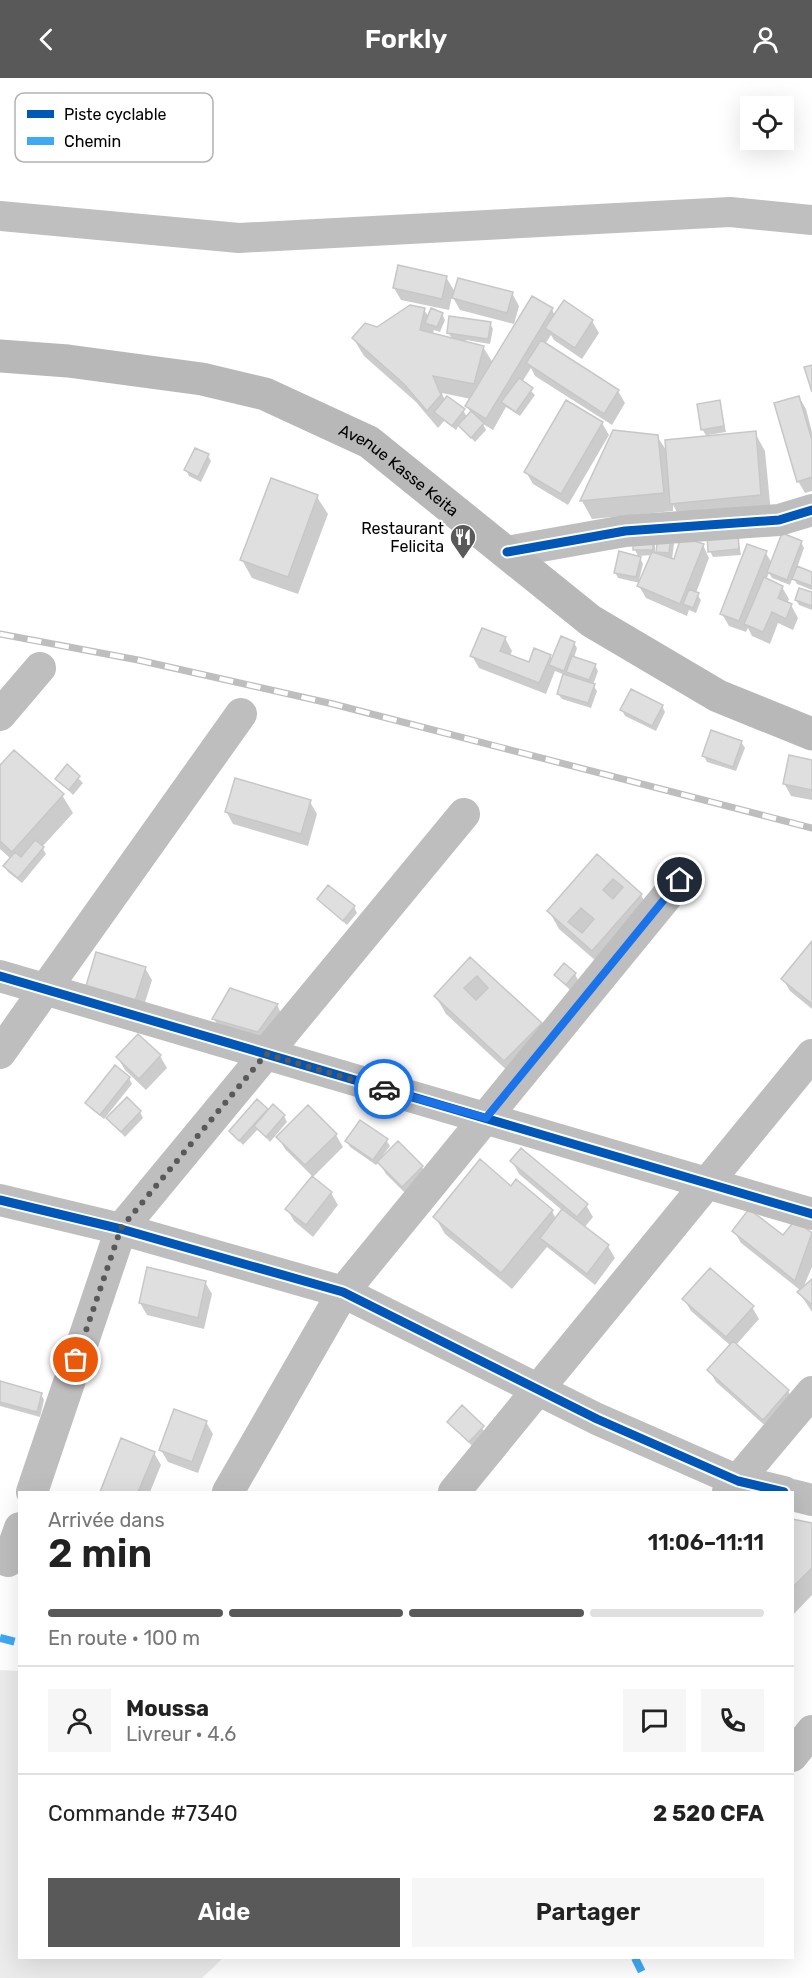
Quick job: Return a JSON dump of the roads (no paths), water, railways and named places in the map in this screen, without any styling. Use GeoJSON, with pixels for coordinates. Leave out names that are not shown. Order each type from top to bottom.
{"type":"FeatureCollection","features":[{"type":"Feature","properties":{"kind":"main road","name":"Avenue Kasse Keita"},"geometry":{"type":"LineString","coordinates":[[0,356],[68,361],[202,379],[265,394],[369,442],[591,621],[718,696],[812,734]]}},
{"type":"Feature","properties":{"kind":"street"},"geometry":{"type":"LineString","coordinates":[[507,552],[625,531],[779,520],[812,510]]}},
{"type":"Feature","properties":{"kind":"street"},"geometry":{"type":"LineString","coordinates":[[0,715],[40,668]]}},
{"type":"Feature","properties":{"kind":"street"},"geometry":{"type":"LineString","coordinates":[[0,1053],[241,714]]}},
{"type":"Feature","properties":{"kind":"street"},"geometry":{"type":"LineString","coordinates":[[32,1491],[121,1228],[464,814]]}},
{"type":"Feature","properties":{"kind":"street"},"geometry":{"type":"LineString","coordinates":[[229,1491],[343,1293],[680,880]]}},
{"type":"Feature","properties":{"kind":"street"},"geometry":{"type":"LineString","coordinates":[[0,976],[812,1214]]}},
{"type":"Feature","properties":{"kind":"street"},"geometry":{"type":"LineString","coordinates":[[455,1491],[812,1055]]}},
{"type":"Feature","properties":{"kind":"street"},"geometry":{"type":"LineString","coordinates":[[0,1200],[121,1228],[343,1293],[733,1487],[774,1491]]}},
{"type":"Feature","properties":{"kind":"street"},"geometry":{"type":"LineString","coordinates":[[733,1487],[812,1392]]}},
{"type":"Feature","properties":{"kind":"street"},"geometry":{"type":"LineString","coordinates":[[794,1496],[812,1500]]}},
{"type":"Feature","properties":{"kind":"street"},"geometry":{"type":"LineString","coordinates":[[8,1561],[18,1534]]}},
{"type":"Feature","properties":{"kind":"street"},"geometry":{"type":"LineString","coordinates":[[794,1754],[812,1731]]}},
{"type":"Feature","properties":{"kind":"waterway"},"geometry":{"type":"LineString","coordinates":[[0,216],[239,238],[730,212],[812,220]]}},
{"type":"Feature","properties":{"kind":"railway"},"geometry":{"type":"LineString","coordinates":[[0,634],[138,660],[333,704],[812,828]]}},
{"type":"Feature","properties":{"kind":"place","name":"Restaurant Felicita"},"geometry":{"type":"Point","coordinates":[463,560]}}]}
